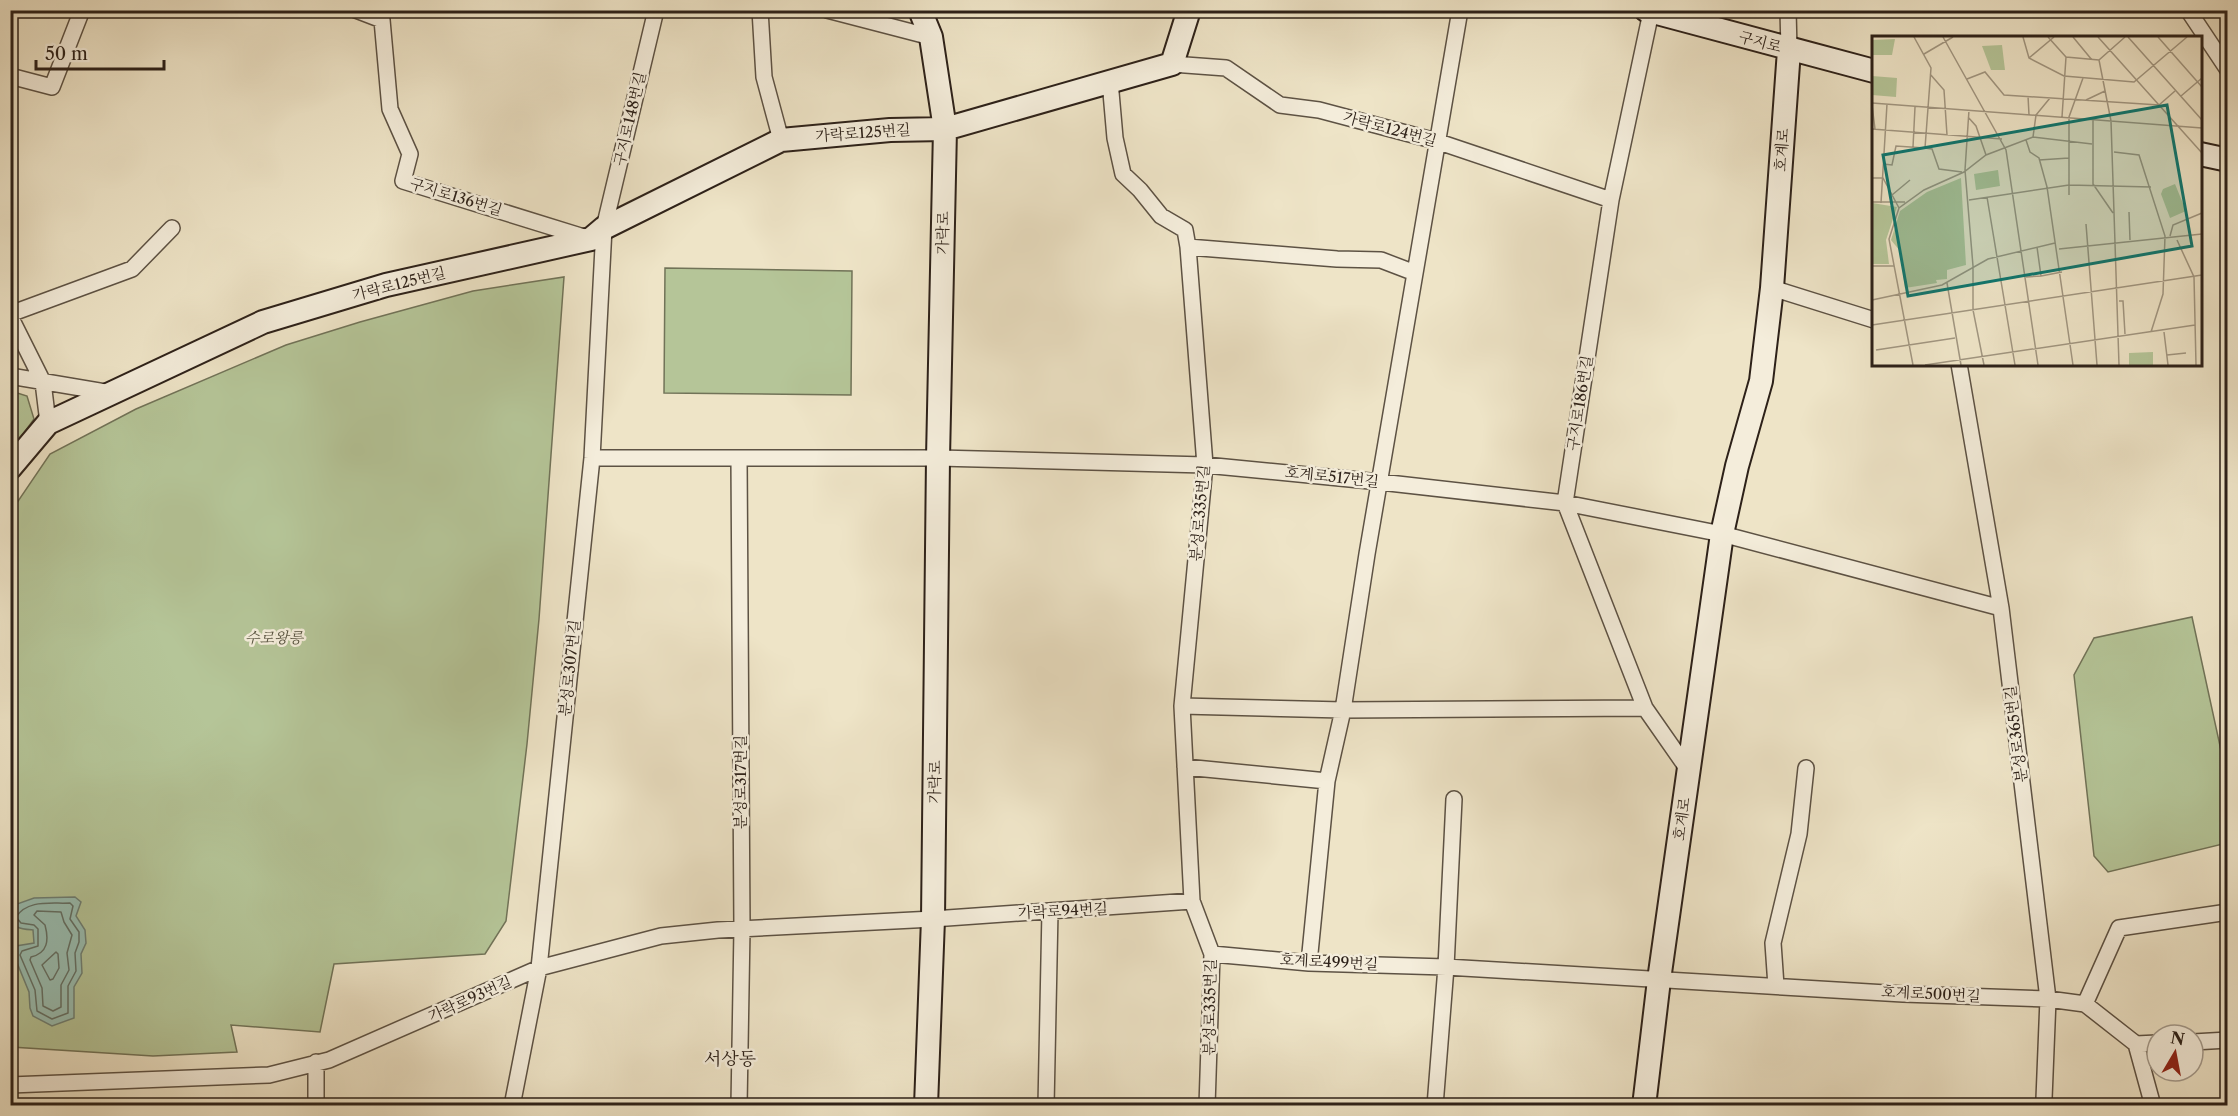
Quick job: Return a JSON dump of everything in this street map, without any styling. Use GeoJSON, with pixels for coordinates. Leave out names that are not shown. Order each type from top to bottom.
{"type":"FeatureCollection","features":[{"type":"Feature","properties":{"kind":"street"},"geometry":{"type":"LineString","coordinates":[[10,76],[52,87],[82,10]]}},
{"type":"Feature","properties":{"kind":"street","name":"구지로136번길"},"geometry":{"type":"LineString","coordinates":[[356,10],[382,20],[390,109],[410,154],[403,181],[598,234]]}},
{"type":"Feature","properties":{"kind":"street","name":"구지로148번길"},"geometry":{"type":"LineString","coordinates":[[598,234],[656,10]]}},
{"type":"Feature","properties":{"kind":"street"},"geometry":{"type":"LineString","coordinates":[[760,10],[764,77],[781,140]]}},
{"type":"Feature","properties":{"kind":"street"},"geometry":{"type":"LineString","coordinates":[[827,10],[931,37]]}},
{"type":"Feature","properties":{"kind":"street","name":"가락로"},"geometry":{"type":"LineString","coordinates":[[920,10],[931,37],[945,129],[938,458],[933,919],[926,1106]]}},
{"type":"Feature","properties":{"kind":"street"},"geometry":{"type":"LineString","coordinates":[[1172,64],[1189,10]]}},
{"type":"Feature","properties":{"kind":"street"},"geometry":{"type":"LineString","coordinates":[[1309,963],[1327,781],[1343,710],[1436,141],[1460,10]]}},
{"type":"Feature","properties":{"kind":"street","name":"호계로"},"geometry":{"type":"LineString","coordinates":[[1644,1106],[1659,980],[1722,534],[1737,466],[1761,381],[1772,288],[1789,50],[1788,10]]}},
{"type":"Feature","properties":{"kind":"street"},"geometry":{"type":"LineString","coordinates":[[2188,10],[2228,70]]}},
{"type":"Feature","properties":{"kind":"street","name":"구지로"},"geometry":{"type":"LineString","coordinates":[[1648,11],[1872,71]]}},
{"type":"Feature","properties":{"kind":"street","name":"구지로186번길"},"geometry":{"type":"LineString","coordinates":[[1648,11],[1611,200],[1565,503],[1645,708],[1689,771]]}},
{"type":"Feature","properties":{"kind":"street","name":"가락로124번길"},"geometry":{"type":"LineString","coordinates":[[945,129],[1172,64],[1226,68],[1280,105],[1319,110],[1436,141],[1611,200]]}},
{"type":"Feature","properties":{"kind":"street","name":"분성로335번길"},"geometry":{"type":"LineString","coordinates":[[1110,81],[1115,138],[1123,174],[1140,190],[1161,216],[1185,230],[1188,247],[1205,465],[1182,706],[1192,901],[1212,954],[1207,1106]]}},
{"type":"Feature","properties":{"kind":"street","name":"가락로125번길"},"geometry":{"type":"LineString","coordinates":[[48,423],[263,322],[386,285],[598,234],[781,140],[890,130],[945,129]]}},
{"type":"Feature","properties":{"kind":"street"},"geometry":{"type":"LineString","coordinates":[[2202,154],[2228,160]]}},
{"type":"Feature","properties":{"kind":"street"},"geometry":{"type":"LineString","coordinates":[[10,468],[48,423],[43,382],[10,315],[132,269],[172,228]]}},
{"type":"Feature","properties":{"kind":"street","name":"분성로307번길"},"geometry":{"type":"LineString","coordinates":[[512,1106],[539,969],[592,458],[598,234]]}},
{"type":"Feature","properties":{"kind":"street"},"geometry":{"type":"LineString","coordinates":[[1188,247],[1337,259],[1381,260],[1415,273]]}},
{"type":"Feature","properties":{"kind":"street"},"geometry":{"type":"LineString","coordinates":[[1772,288],[1872,319]]}},
{"type":"Feature","properties":{"kind":"street","name":"분성로365번길"},"geometry":{"type":"LineString","coordinates":[[1959,366],[2001,608],[2048,999],[2044,1099],[2041,1106]]}},
{"type":"Feature","properties":{"kind":"street"},"geometry":{"type":"LineString","coordinates":[[10,376],[111,393]]}},
{"type":"Feature","properties":{"kind":"street"},"geometry":{"type":"LineString","coordinates":[[592,458],[938,458]]}},
{"type":"Feature","properties":{"kind":"street","name":"분성로317번길"},"geometry":{"type":"LineString","coordinates":[[739,458],[742,929],[739,1106]]}},
{"type":"Feature","properties":{"kind":"street","name":"호계로517번길"},"geometry":{"type":"LineString","coordinates":[[938,458],[1205,465],[1565,503],[1722,534]]}},
{"type":"Feature","properties":{"kind":"street"},"geometry":{"type":"LineString","coordinates":[[1722,534],[2001,608]]}},
{"type":"Feature","properties":{"kind":"street"},"geometry":{"type":"LineString","coordinates":[[1182,706],[1343,710],[1645,708]]}},
{"type":"Feature","properties":{"kind":"street"},"geometry":{"type":"LineString","coordinates":[[1185,767],[1327,781]]}},
{"type":"Feature","properties":{"kind":"street"},"geometry":{"type":"LineString","coordinates":[[1776,986],[1773,943],[1799,834],[1806,768]]}},
{"type":"Feature","properties":{"kind":"street"},"geometry":{"type":"LineString","coordinates":[[1435,1106],[1446,967],[1454,799]]}},
{"type":"Feature","properties":{"kind":"street","name":"가락로94번길"},"geometry":{"type":"LineString","coordinates":[[933,919],[1192,901]]}},
{"type":"Feature","properties":{"kind":"street"},"geometry":{"type":"LineString","coordinates":[[1046,1106],[1050,911]]}},
{"type":"Feature","properties":{"kind":"street"},"geometry":{"type":"LineString","coordinates":[[2153,1106],[2136,1044],[2085,1004],[2119,928],[2228,912]]}},
{"type":"Feature","properties":{"kind":"street","name":"가락로93번길"},"geometry":{"type":"LineString","coordinates":[[10,1085],[269,1075],[329,1060],[539,969],[661,936],[742,929],[933,919]]}},
{"type":"Feature","properties":{"kind":"street","name":"호계로499번길"},"geometry":{"type":"LineString","coordinates":[[1212,954],[1309,963],[1446,967],[1659,980]]}},
{"type":"Feature","properties":{"kind":"street","name":"호계로500번길"},"geometry":{"type":"LineString","coordinates":[[1659,980],[2048,999],[2085,1004]]}},
{"type":"Feature","properties":{"kind":"street"},"geometry":{"type":"LineString","coordinates":[[2205,1041],[2228,1040]]}},
{"type":"Feature","properties":{"kind":"street"},"geometry":{"type":"LineString","coordinates":[[2136,1044],[2145,1044]]}},
{"type":"Feature","properties":{"kind":"street"},"geometry":{"type":"LineString","coordinates":[[316,1062],[316,1106]]}},
{"type":"Feature","properties":{"kind":"green space"},"geometry":{"type":"Polygon","coordinates":[[[665,268],[852,271],[851,395],[664,393],[665,268]]]}},
{"type":"Feature","properties":{"kind":"green space","name":"수로왕릉"},"geometry":{"type":"Polygon","coordinates":[[[564,277],[539,619],[527,744],[506,921],[485,954],[334,964],[320,1032],[231,1025],[237,1052],[153,1056],[11,1047],[10,513],[50,454],[136,409],[286,345],[473,291],[564,277]]]}},
{"type":"Feature","properties":{"kind":"green space"},"geometry":{"type":"Polygon","coordinates":[[[11,391],[27,396],[34,419],[11,451],[11,391]]]}},
{"type":"Feature","properties":{"kind":"green space"},"geometry":{"type":"Polygon","coordinates":[[[2192,617],[2227,778],[2227,843],[2108,872],[2094,856],[2074,675],[2094,638],[2192,617]]]}},
{"type":"Feature","properties":{"kind":"water"},"geometry":{"type":"Polygon","coordinates":[[[75,897],[81,902],[76,916],[85,930],[86,943],[81,954],[82,973],[74,987],[74,1018],[52,1026],[33,1016],[29,992],[13,953],[16,946],[34,943],[33,930],[16,926],[11,916],[17,904],[34,898],[75,897]]]}},
{"type":"Feature","properties":{"kind":"district","name":"서상동"},"geometry":{"type":"Point","coordinates":[730,1059]}}]}
